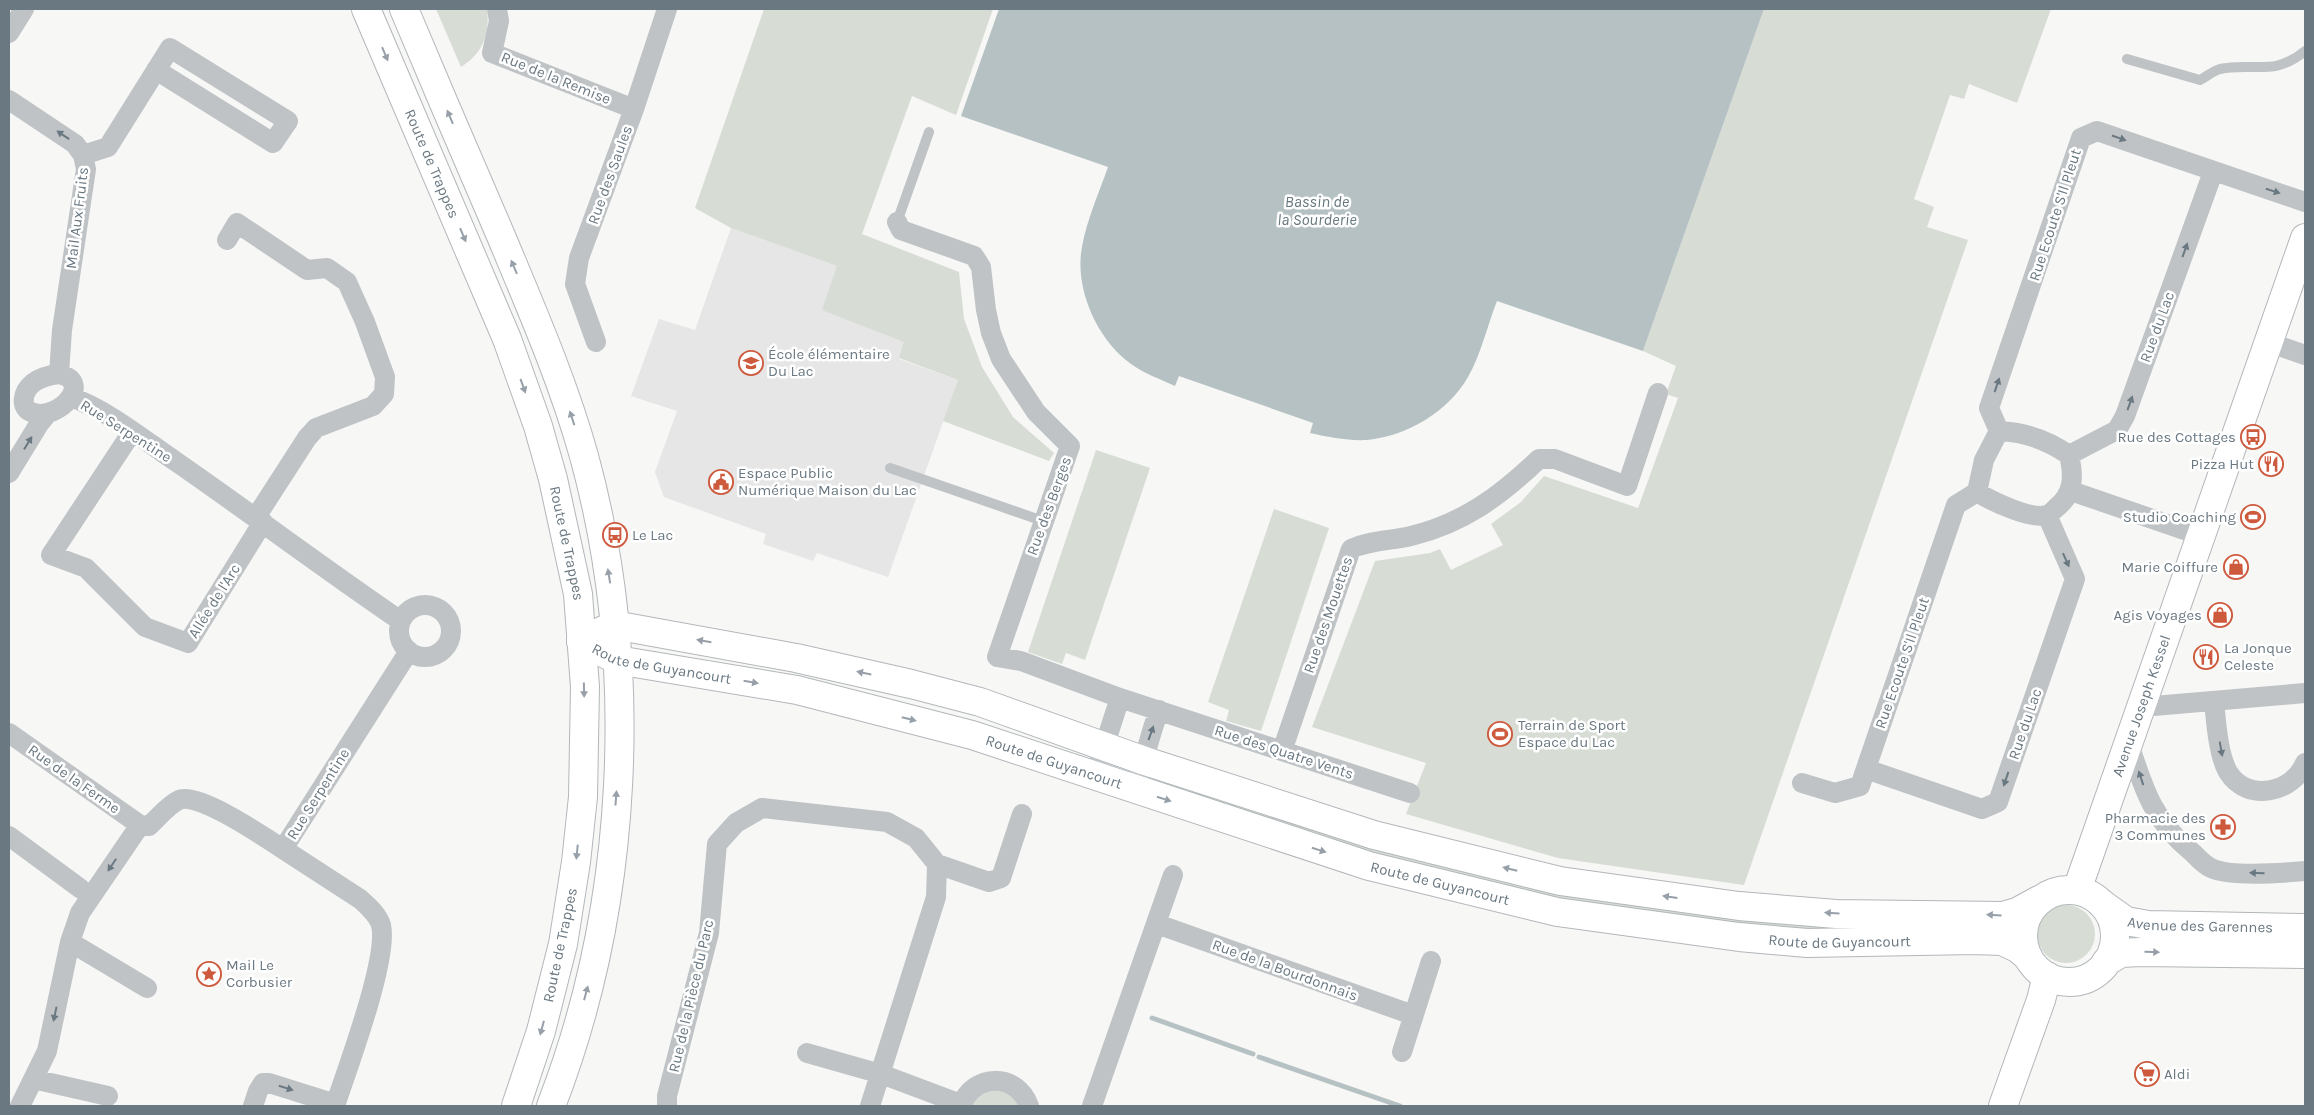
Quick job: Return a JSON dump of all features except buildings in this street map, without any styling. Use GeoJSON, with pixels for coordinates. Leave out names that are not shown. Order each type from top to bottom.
{"type":"FeatureCollection","features":[{"type":"Feature","properties":{"kind":"main road","name":"Route de Trappes"},"geometry":{"type":"LineString","coordinates":[[366,9],[507,339],[538,426],[553,479],[578,594],[585,687],[583,797],[576,862],[563,944],[541,1031],[516,1106]]}},
{"type":"Feature","properties":{"kind":"main road"},"geometry":{"type":"LineString","coordinates":[[404,9],[544,337],[583,455],[601,525],[614,625],[620,701],[617,785],[607,891],[588,988],[563,1077],[551,1106]]}},
{"type":"Feature","properties":{"kind":"main road","name":"Avenue Joseph Kessel"},"geometry":{"type":"LineString","coordinates":[[2077,890],[2305,238]]}},
{"type":"Feature","properties":{"kind":"main road","name":"Route de Guyancourt"},"geometry":{"type":"LineString","coordinates":[[581,641],[614,625],[796,658],[911,684],[988,705],[1145,761],[1374,835],[1560,881],[1739,906],[1836,914],[2003,916],[2017,912],[2039,900]]}},
{"type":"Feature","properties":{"kind":"main road","name":"Route de Guyancourt"},"geometry":{"type":"LineString","coordinates":[[581,641],[616,660],[797,690],[972,735],[1369,866],[1557,912],[1739,937],[1807,942],[2002,941],[2017,948],[2028,957]]}},
{"type":"Feature","properties":{"kind":"main road"},"geometry":{"type":"LineString","coordinates":[[2077,890],[2090,895],[2102,904],[2111,916],[2115,932],[2113,948],[2106,962],[2097,972],[2073,982],[2060,981],[2047,976],[2036,968],[2028,957],[2023,942],[2024,926],[2029,912],[2039,900],[2051,893],[2077,890]]}},
{"type":"Feature","properties":{"kind":"main road","name":"Avenue des Garennes"},"geometry":{"type":"LineString","coordinates":[[2102,904],[2126,921],[2148,925],[2303,927]]}},
{"type":"Feature","properties":{"kind":"main road","name":"Avenue des Garennes"},"geometry":{"type":"LineString","coordinates":[[2106,962],[2121,953],[2140,952],[2305,954]]}},
{"type":"Feature","properties":{"kind":"main road"},"geometry":{"type":"LineString","coordinates":[[2003,1106],[2041,1000],[2047,976]]}},
{"type":"Feature","properties":{"kind":"street"},"geometry":{"type":"LineString","coordinates":[[9,33],[24,9]]}},
{"type":"Feature","properties":{"kind":"street","name":"Rue de la Remise"},"geometry":{"type":"LineString","coordinates":[[497,9],[499,21],[492,53],[634,109]]}},
{"type":"Feature","properties":{"kind":"street","name":"Rue des Saules"},"geometry":{"type":"LineString","coordinates":[[596,342],[575,284],[580,258],[634,109],[667,9]]}},
{"type":"Feature","properties":{"kind":"street"},"geometry":{"type":"LineString","coordinates":[[83,155],[108,147],[156,70],[170,48],[288,121],[274,143],[156,70]]}},
{"type":"Feature","properties":{"kind":"street","name":"Mail Aux Fruits"},"geometry":{"type":"LineString","coordinates":[[9,100],[75,144],[83,155],[86,169],[62,330],[59,374]]}},
{"type":"Feature","properties":{"kind":"street","name":"Rue Ecoute S'Il Pleut"},"geometry":{"type":"LineString","coordinates":[[1999,431],[1989,408],[2081,138],[2097,131],[2305,202]]}},
{"type":"Feature","properties":{"kind":"street","name":"Rue du Lac"},"geometry":{"type":"LineString","coordinates":[[2070,455],[2117,430],[2125,416],[2214,172]]}},
{"type":"Feature","properties":{"kind":"street","name":"Rue des Berges"},"geometry":{"type":"LineString","coordinates":[[897,222],[901,230],[974,256],[981,267],[991,333],[1002,362],[1036,412],[1070,446],[997,657]]}},
{"type":"Feature","properties":{"kind":"street"},"geometry":{"type":"LineString","coordinates":[[227,240],[237,223],[307,270],[327,268],[347,282],[385,376],[384,394],[373,406],[316,428],[307,438],[260,520]]}},
{"type":"Feature","properties":{"kind":"street"},"geometry":{"type":"LineString","coordinates":[[2268,342],[2305,355]]}},
{"type":"Feature","properties":{"kind":"street"},"geometry":{"type":"LineString","coordinates":[[59,374],[67,376],[72,382],[74,389],[71,397],[58,410],[48,413],[31,413],[25,407],[23,398],[18,391],[42,377],[59,374]]}},
{"type":"Feature","properties":{"kind":"street","name":"Rue des Mouettes"},"geometry":{"type":"LineString","coordinates":[[1282,751],[1351,549],[1362,544],[1410,536],[1442,527],[1470,514],[1511,485],[1539,459],[1555,459],[1627,486],[1658,393]]}},
{"type":"Feature","properties":{"kind":"street","name":"Rue Serpentine"},"geometry":{"type":"LineString","coordinates":[[71,397],[82,401],[132,432],[260,520],[311,559],[401,622]]}},
{"type":"Feature","properties":{"kind":"street"},"geometry":{"type":"LineString","coordinates":[[9,473],[39,424],[48,413]]}},
{"type":"Feature","properties":{"kind":"street"},"geometry":{"type":"LineString","coordinates":[[1999,431],[2016,431],[2056,446],[2070,455],[2073,478],[2070,491],[2063,503],[2047,515],[2034,515],[2009,507],[1992,501],[1977,492],[1984,460],[1999,431]]}},
{"type":"Feature","properties":{"kind":"street","name":"Allée de l'Arc"},"geometry":{"type":"LineString","coordinates":[[132,432],[51,555],[86,568],[145,627],[188,643],[260,520]]}},
{"type":"Feature","properties":{"kind":"street"},"geometry":{"type":"LineString","coordinates":[[2070,491],[2202,536]]}},
{"type":"Feature","properties":{"kind":"street","name":"Rue Ecoute S'Il Pleut"},"geometry":{"type":"LineString","coordinates":[[1802,783],[1835,793],[1860,786],[1956,505],[1977,492]]}},
{"type":"Feature","properties":{"kind":"street","name":"Rue du Lac"},"geometry":{"type":"LineString","coordinates":[[1866,769],[1982,809],[1998,802],[2075,579],[2047,515]]}},
{"type":"Feature","properties":{"kind":"street"},"geometry":{"type":"LineString","coordinates":[[421,606],[438,608],[449,621],[450,638],[440,652],[424,657],[409,651],[400,637],[401,622],[406,614],[421,606]]}},
{"type":"Feature","properties":{"kind":"street","name":"Rue Serpentine"},"geometry":{"type":"LineString","coordinates":[[336,1105],[381,954],[381,924],[371,908],[360,899],[284,849],[409,651]]}},
{"type":"Feature","properties":{"kind":"street","name":"Rue des Quatre Vents"},"geometry":{"type":"LineString","coordinates":[[997,657],[1020,662],[1120,698],[1410,793]]}},
{"type":"Feature","properties":{"kind":"street"},"geometry":{"type":"LineString","coordinates":[[1094,775],[1120,698]]}},
{"type":"Feature","properties":{"kind":"street"},"geometry":{"type":"LineString","coordinates":[[2142,706],[2214,700],[2305,699]]}},
{"type":"Feature","properties":{"kind":"street"},"geometry":{"type":"LineString","coordinates":[[2214,700],[2223,758],[2228,772],[2240,784],[2260,791],[2287,786],[2298,776],[2305,763]]}},
{"type":"Feature","properties":{"kind":"street"},"geometry":{"type":"LineString","coordinates":[[1134,789],[1145,761],[1148,741],[1159,710]]}},
{"type":"Feature","properties":{"kind":"street","name":"Rue de la Ferme"},"geometry":{"type":"LineString","coordinates":[[9,733],[140,824]]}},
{"type":"Feature","properties":{"kind":"street"},"geometry":{"type":"LineString","coordinates":[[2129,744],[2154,812],[2171,833],[2211,868],[2234,872],[2275,874],[2305,871]]}},
{"type":"Feature","properties":{"kind":"street"},"geometry":{"type":"LineString","coordinates":[[20,1106],[47,1051],[70,942],[80,913],[140,824],[149,826],[180,800],[190,798],[201,801],[284,849]]}},
{"type":"Feature","properties":{"kind":"street","name":"Rue de la Pièce du Parc"},"geometry":{"type":"LineString","coordinates":[[667,1106],[667,1096],[709,933],[717,844],[736,823],[762,808],[887,822],[916,838],[937,864]]}},
{"type":"Feature","properties":{"kind":"street"},"geometry":{"type":"LineString","coordinates":[[870,1106],[882,1074],[936,897],[937,864],[989,882],[1000,878],[1022,814]]}},
{"type":"Feature","properties":{"kind":"street"},"geometry":{"type":"LineString","coordinates":[[9,836],[81,890]]}},
{"type":"Feature","properties":{"kind":"street"},"geometry":{"type":"LineString","coordinates":[[1092,1106],[1173,876]]}},
{"type":"Feature","properties":{"kind":"street","name":"Rue de la Bourdonnais"},"geometry":{"type":"LineString","coordinates":[[1157,924],[1413,1015]]}},
{"type":"Feature","properties":{"kind":"street"},"geometry":{"type":"LineString","coordinates":[[70,942],[147,988]]}},
{"type":"Feature","properties":{"kind":"street"},"geometry":{"type":"LineString","coordinates":[[1402,1052],[1431,961]]}},
{"type":"Feature","properties":{"kind":"street"},"geometry":{"type":"LineString","coordinates":[[807,1053],[882,1074],[961,1105],[967,1094],[975,1087],[985,1082],[996,1080],[1006,1082],[1016,1087],[1024,1095],[1029,1106]]}},
{"type":"Feature","properties":{"kind":"street"},"geometry":{"type":"LineString","coordinates":[[33,1078],[108,1096]]}},
{"type":"Feature","properties":{"kind":"street"},"geometry":{"type":"LineString","coordinates":[[254,1106],[258,1091],[263,1083],[269,1083],[336,1105]]}},
{"type":"Feature","properties":{"kind":"lane"},"geometry":{"type":"LineString","coordinates":[[2127,59],[2200,80],[2218,70],[2236,67],[2262,69],[2281,65],[2305,51]]}},
{"type":"Feature","properties":{"kind":"lane"},"geometry":{"type":"LineString","coordinates":[[897,222],[929,132]]}},
{"type":"Feature","properties":{"kind":"lane"},"geometry":{"type":"LineString","coordinates":[[890,468],[1043,521]]}},
{"type":"Feature","properties":{"kind":"shaded area"},"geometry":{"type":"Polygon","coordinates":[[[436,9],[487,9],[486,35],[480,49],[469,62],[461,67],[436,9]]]}},
{"type":"Feature","properties":{"kind":"shaded area"},"geometry":{"type":"Polygon","coordinates":[[[764,9],[993,9],[956,115],[912,96],[862,234],[959,272],[964,319],[982,367],[1013,417],[1054,453],[1049,461],[943,421],[958,380],[899,358],[904,342],[822,310],[837,266],[731,228],[695,208],[764,9]]]}},
{"type":"Feature","properties":{"kind":"shaded area"},"geometry":{"type":"Polygon","coordinates":[[[1764,9],[2051,9],[2017,103],[1969,84],[1964,99],[1950,95],[1914,199],[1934,207],[1927,227],[1968,240],[1744,885],[1558,858],[1406,814],[1426,763],[1312,727],[1375,561],[1430,553],[1440,549],[1451,570],[1503,545],[1491,524],[1521,502],[1544,476],[1638,508],[1678,398],[1666,394],[1676,366],[1643,351],[1764,9]]]}},
{"type":"Feature","properties":{"kind":"shaded area","name":"École élémentaire Du Lac"},"geometry":{"type":"Polygon","coordinates":[[[731,228],[837,266],[905,342],[899,359],[958,380],[888,577],[817,553],[813,561],[763,544],[766,534],[664,497],[655,472],[677,411],[631,396],[659,319],[695,330],[731,228]]]}},
{"type":"Feature","properties":{"kind":"shaded area"},"geometry":{"type":"Polygon","coordinates":[[[1096,450],[1150,468],[1085,660],[1066,653],[1062,664],[1028,652],[1096,450]]]}},
{"type":"Feature","properties":{"kind":"shaded area"},"geometry":{"type":"Polygon","coordinates":[[[1274,509],[1329,528],[1261,731],[1226,721],[1229,710],[1208,702],[1274,509]]]}},
{"type":"Feature","properties":{"kind":"shaded area"},"geometry":{"type":"Polygon","coordinates":[[[1155,774],[1402,852],[1906,925],[1813,934],[1559,904],[1445,877],[1153,781],[1155,774]]]}},
{"type":"Feature","properties":{"kind":"shaded area"},"geometry":{"type":"Polygon","coordinates":[[[2066,905],[2077,907],[2090,918],[2095,934],[2093,945],[2082,958],[2066,963],[2055,961],[2042,950],[2037,934],[2039,923],[2050,910],[2066,905]]]}},
{"type":"Feature","properties":{"kind":"shaded area"},"geometry":{"type":"Polygon","coordinates":[[[995,1088],[1011,1094],[1020,1106],[970,1106],[979,1094],[995,1088]]]}},
{"type":"Feature","properties":{"kind":"water","name":"Bassin de la Sourderie"},"geometry":{"type":"Polygon","coordinates":[[[999,9],[1764,9],[1643,351],[1497,301],[1480,350],[1460,390],[1438,411],[1411,428],[1382,438],[1360,440],[1310,433],[1313,423],[1179,376],[1175,386],[1136,368],[1119,354],[1108,341],[1098,327],[1085,296],[1080,263],[1087,226],[1108,167],[961,116],[999,9]]]}},
{"type":"Feature","properties":{"kind":"waterway"},"geometry":{"type":"LineString","coordinates":[[1152,1018],[1253,1054]]}},
{"type":"Feature","properties":{"kind":"waterway"},"geometry":{"type":"LineString","coordinates":[[1259,1057],[1400,1106]]}},
{"type":"Feature","properties":{"kind":"place","name":"École élémentaire Du Lac"},"geometry":{"type":"Point","coordinates":[751,363]}},
{"type":"Feature","properties":{"kind":"place","name":"Rue des Cottages"},"geometry":{"type":"Point","coordinates":[2253,437]}},
{"type":"Feature","properties":{"kind":"place","name":"Pizza Hut"},"geometry":{"type":"Point","coordinates":[2271,464]}},
{"type":"Feature","properties":{"kind":"place","name":"Espace Public Numérique Maison du Lac"},"geometry":{"type":"Point","coordinates":[721,482]}},
{"type":"Feature","properties":{"kind":"place","name":"Studio Coaching"},"geometry":{"type":"Point","coordinates":[2253,517]}},
{"type":"Feature","properties":{"kind":"place","name":"Le Lac"},"geometry":{"type":"Point","coordinates":[615,535]}},
{"type":"Feature","properties":{"kind":"place","name":"Marie Coiffure"},"geometry":{"type":"Point","coordinates":[2236,567]}},
{"type":"Feature","properties":{"kind":"place","name":"Agis Voyages"},"geometry":{"type":"Point","coordinates":[2220,615]}},
{"type":"Feature","properties":{"kind":"place","name":"La Jonque Celeste"},"geometry":{"type":"Point","coordinates":[2206,657]}},
{"type":"Feature","properties":{"kind":"place","name":"Terrain de Sport Espace du Lac"},"geometry":{"type":"Point","coordinates":[1500,734]}},
{"type":"Feature","properties":{"kind":"place","name":"Pharmacie des 3 Communes"},"geometry":{"type":"Point","coordinates":[2223,827]}},
{"type":"Feature","properties":{"kind":"place","name":"Mail Le Corbusier"},"geometry":{"type":"Point","coordinates":[209,974]}},
{"type":"Feature","properties":{"kind":"place","name":"Aldi"},"geometry":{"type":"Point","coordinates":[2147,1074]}}]}
